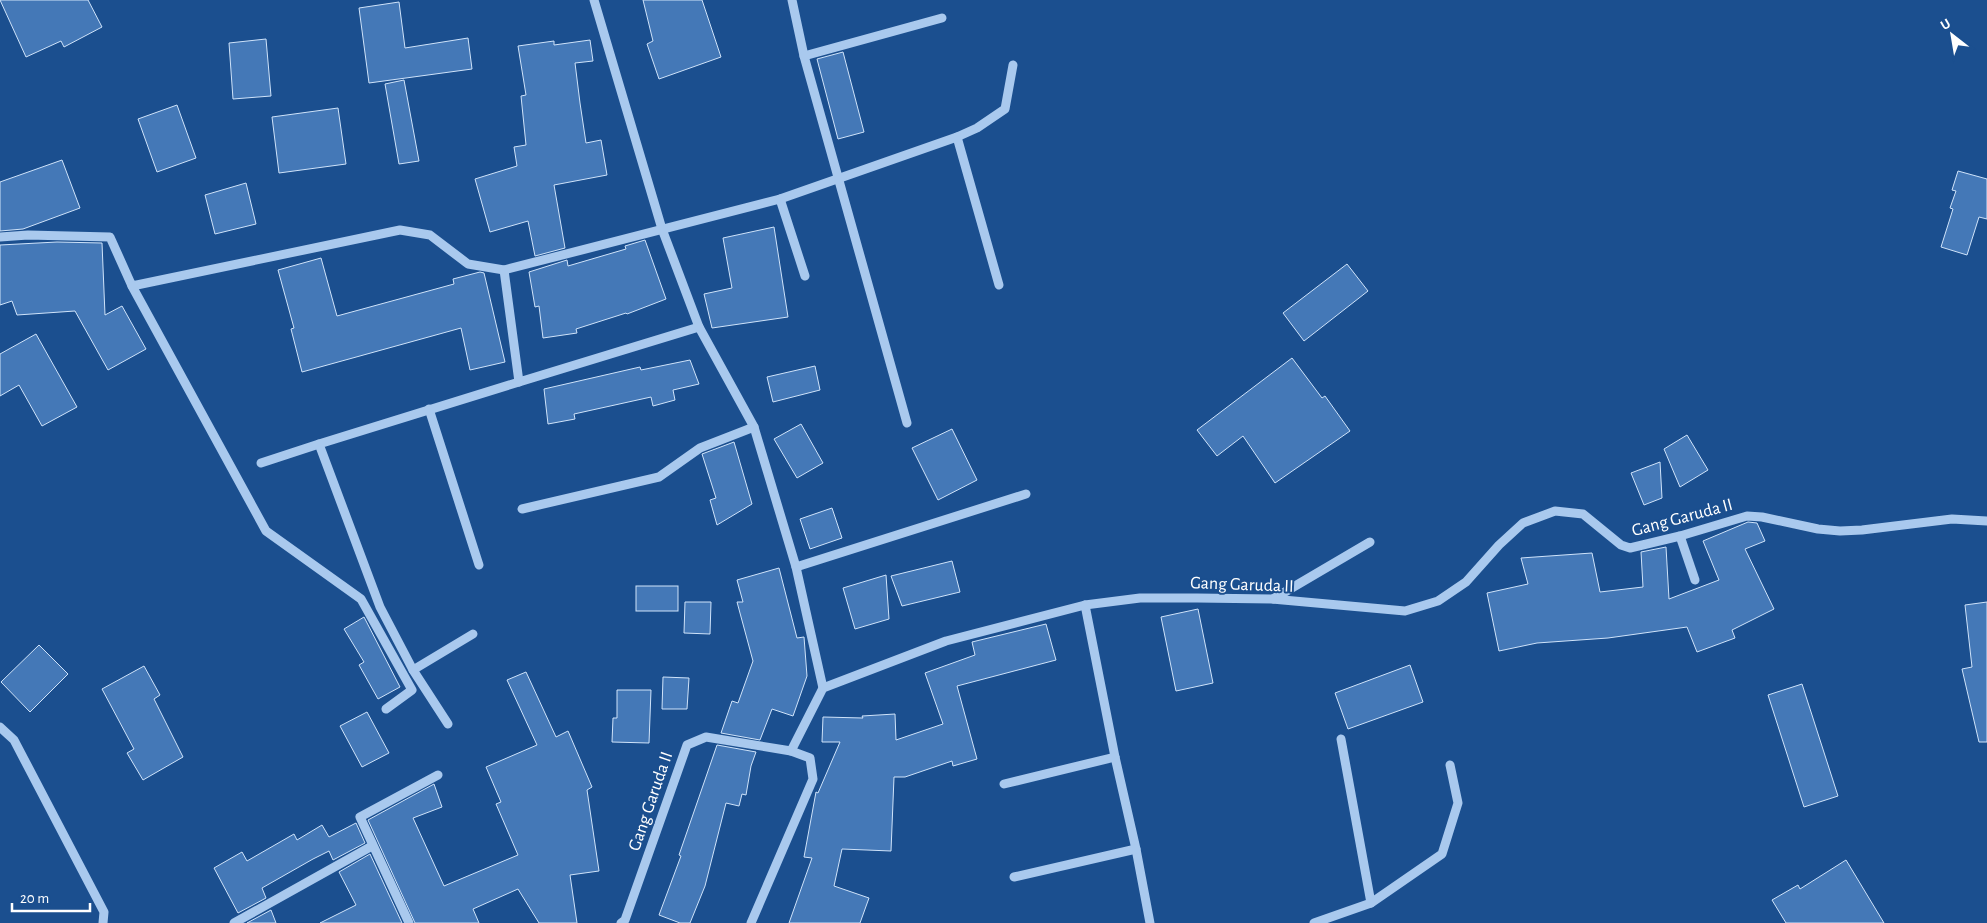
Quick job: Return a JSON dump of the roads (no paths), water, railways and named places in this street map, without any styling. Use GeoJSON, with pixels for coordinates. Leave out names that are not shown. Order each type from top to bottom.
{"type":"FeatureCollection","features":[{"type":"Feature","properties":{"kind":"street"},"geometry":{"type":"LineString","coordinates":[[594,0],[662,229],[698,326],[754,428],[796,567],[823,688],[791,751],[810,758],[813,779],[751,923]]}},
{"type":"Feature","properties":{"kind":"street"},"geometry":{"type":"LineString","coordinates":[[792,0],[804,56],[907,423]]}},
{"type":"Feature","properties":{"kind":"street"},"geometry":{"type":"LineString","coordinates":[[804,56],[942,18]]}},
{"type":"Feature","properties":{"kind":"street"},"geometry":{"type":"LineString","coordinates":[[132,286],[400,230],[430,235],[468,264],[504,270],[780,199],[957,137],[977,128],[1005,109],[1013,65]]}},
{"type":"Feature","properties":{"kind":"street"},"geometry":{"type":"LineString","coordinates":[[957,137],[1000,285]]}},
{"type":"Feature","properties":{"kind":"street"},"geometry":{"type":"LineString","coordinates":[[780,199],[806,276]]}},
{"type":"Feature","properties":{"kind":"street"},"geometry":{"type":"LineString","coordinates":[[0,237],[28,234],[110,237],[132,286],[266,530],[361,598],[412,690],[386,709]]}},
{"type":"Feature","properties":{"kind":"street"},"geometry":{"type":"LineString","coordinates":[[504,270],[519,382]]}},
{"type":"Feature","properties":{"kind":"street"},"geometry":{"type":"LineString","coordinates":[[262,463],[428,409],[698,326]]}},
{"type":"Feature","properties":{"kind":"street"},"geometry":{"type":"LineString","coordinates":[[428,409],[479,565]]}},
{"type":"Feature","properties":{"kind":"street"},"geometry":{"type":"LineString","coordinates":[[522,509],[659,477],[700,448],[754,428]]}},
{"type":"Feature","properties":{"kind":"street"},"geometry":{"type":"LineString","coordinates":[[319,444],[380,607],[413,670],[448,724]]}},
{"type":"Feature","properties":{"kind":"street"},"geometry":{"type":"LineString","coordinates":[[796,567],[1026,494]]}},
{"type":"Feature","properties":{"kind":"street","name":"Gang Garuda II"},"geometry":{"type":"LineString","coordinates":[[823,688],[946,641],[1085,605],[1140,598],[1272,600],[1405,611],[1438,601],[1466,582],[1499,545],[1523,523],[1555,511],[1583,514],[1621,546],[1630,548],[1680,536],[1747,516],[1762,517],[1818,529],[1840,531],[1952,519],[1987,521]]}},
{"type":"Feature","properties":{"kind":"street"},"geometry":{"type":"LineString","coordinates":[[1680,536],[1695,580]]}},
{"type":"Feature","properties":{"kind":"street"},"geometry":{"type":"LineString","coordinates":[[1272,600],[1370,542]]}},
{"type":"Feature","properties":{"kind":"street"},"geometry":{"type":"LineString","coordinates":[[1085,605],[1150,923]]}},
{"type":"Feature","properties":{"kind":"street"},"geometry":{"type":"LineString","coordinates":[[413,670],[473,634]]}},
{"type":"Feature","properties":{"kind":"street"},"geometry":{"type":"LineString","coordinates":[[0,727],[14,740],[104,912],[103,923]]}},
{"type":"Feature","properties":{"kind":"street","name":"Gang Garuda II"},"geometry":{"type":"LineString","coordinates":[[621,923],[625,920],[687,745],[706,736],[791,751]]}},
{"type":"Feature","properties":{"kind":"street"},"geometry":{"type":"LineString","coordinates":[[1341,739],[1371,903]]}},
{"type":"Feature","properties":{"kind":"street"},"geometry":{"type":"LineString","coordinates":[[1004,784],[1115,757]]}},
{"type":"Feature","properties":{"kind":"street"},"geometry":{"type":"LineString","coordinates":[[1314,923],[1371,903],[1442,854],[1458,803],[1450,765]]}},
{"type":"Feature","properties":{"kind":"street"},"geometry":{"type":"LineString","coordinates":[[408,923],[360,817],[438,775]]}},
{"type":"Feature","properties":{"kind":"street"},"geometry":{"type":"LineString","coordinates":[[234,923],[372,846]]}},
{"type":"Feature","properties":{"kind":"street"},"geometry":{"type":"LineString","coordinates":[[1014,877],[1136,849]]}}]}
